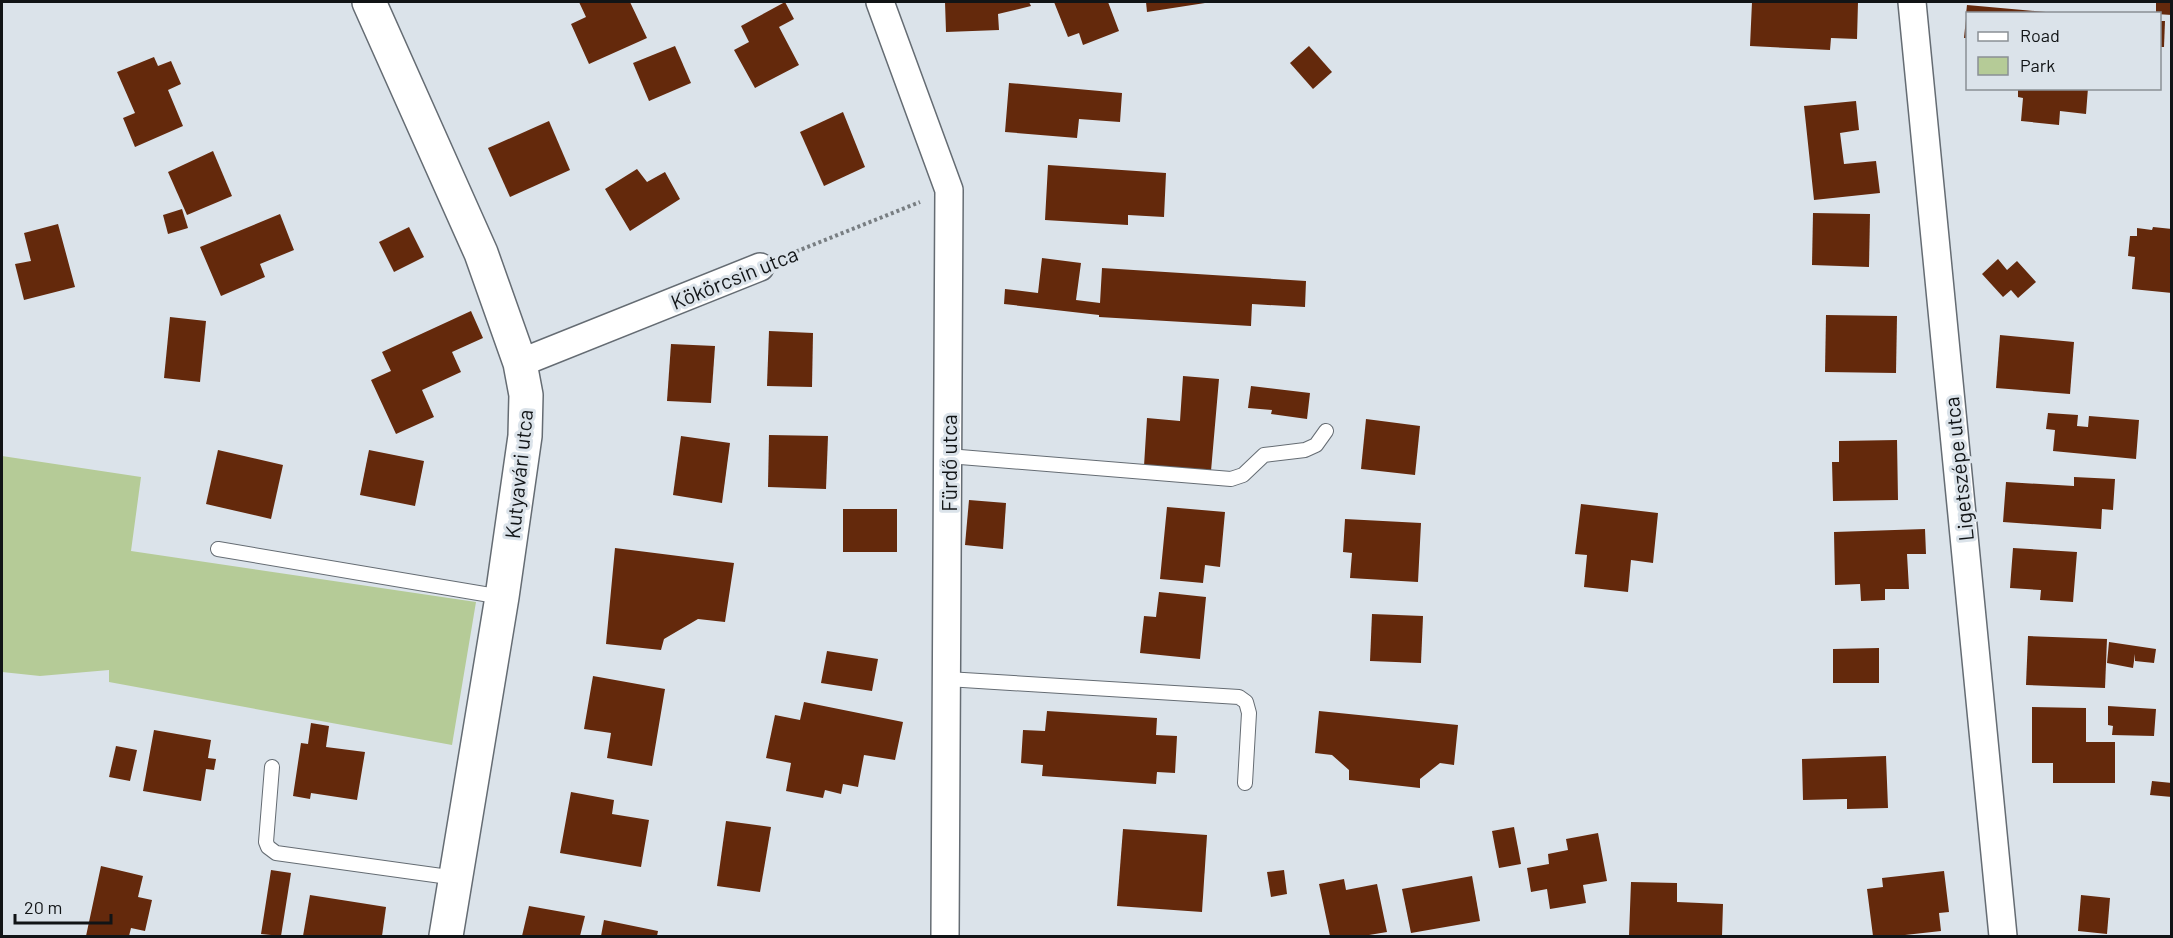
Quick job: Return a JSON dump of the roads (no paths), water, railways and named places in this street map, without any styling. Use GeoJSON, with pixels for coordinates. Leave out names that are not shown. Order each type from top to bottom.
{"type":"FeatureCollection","features":[{"type":"Feature","properties":{"kind":"street","name":"Kutyavári utca"},"geometry":{"type":"LineString","coordinates":[[369,2],[481,253],[519,363],[526,395],[525,436],[502,597],[446,936]]}},
{"type":"Feature","properties":{"kind":"street","name":"Fürdő utca"},"geometry":{"type":"LineString","coordinates":[[879,2],[949,190],[945,936]]}},
{"type":"Feature","properties":{"kind":"street","name":"Ligetszépe utca"},"geometry":{"type":"LineString","coordinates":[[1912,2],[2003,936]]}},
{"type":"Feature","properties":{"kind":"street","name":"Kökörcsin utca"},"geometry":{"type":"LineString","coordinates":[[519,363],[760,267]]}},
{"type":"Feature","properties":{"kind":"lane"},"geometry":{"type":"LineString","coordinates":[[948,456],[1231,479],[1243,475],[1264,455],[1305,450],[1316,444],[1326,431]]}},
{"type":"Feature","properties":{"kind":"lane"},"geometry":{"type":"LineString","coordinates":[[218,549],[502,597]]}},
{"type":"Feature","properties":{"kind":"lane"},"geometry":{"type":"LineString","coordinates":[[947,679],[1239,697],[1246,702],[1248,713],[1245,783]]}},
{"type":"Feature","properties":{"kind":"lane"},"geometry":{"type":"LineString","coordinates":[[272,767],[266,842],[271,850],[276,853],[456,878]]}}]}
